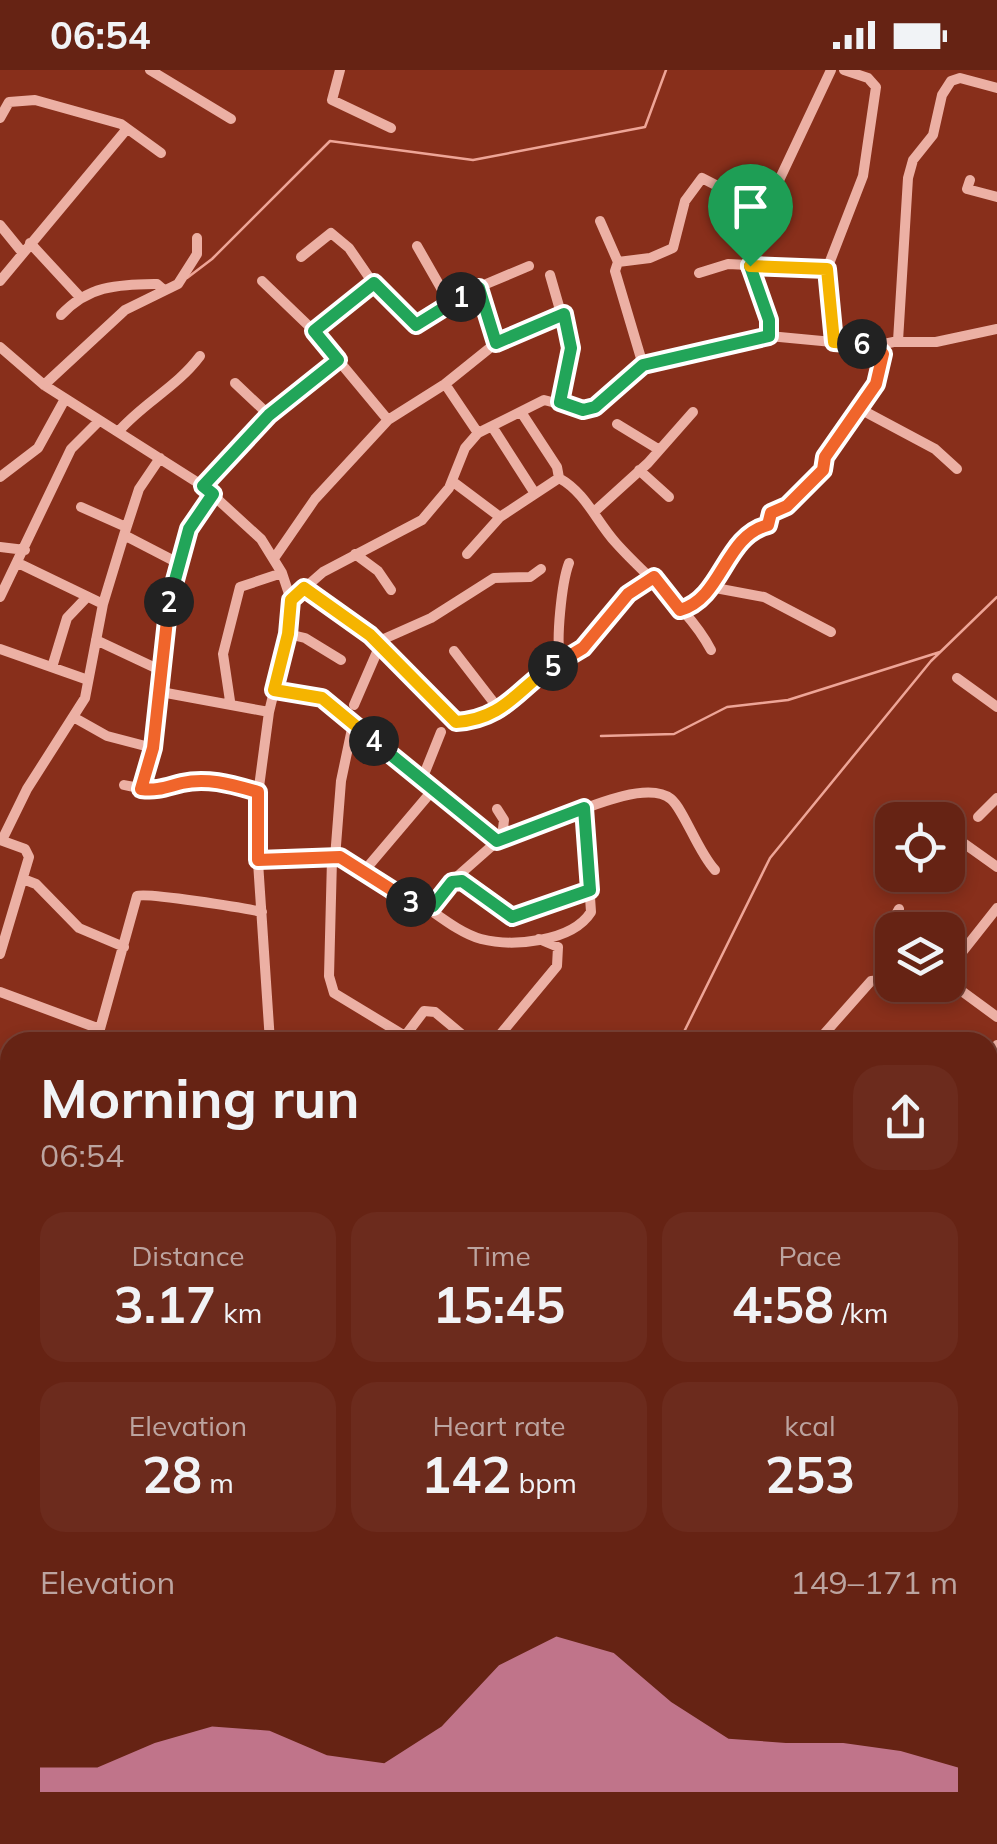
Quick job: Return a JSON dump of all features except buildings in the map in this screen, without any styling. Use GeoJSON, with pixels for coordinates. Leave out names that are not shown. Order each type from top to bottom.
{"type":"FeatureCollection","features":[{"type":"Feature","properties":{"kind":"street"},"geometry":{"type":"LineString","coordinates":[[150,70],[231,119]]}},
{"type":"Feature","properties":{"kind":"street"},"geometry":{"type":"LineString","coordinates":[[340,70],[332,100],[391,128]]}},
{"type":"Feature","properties":{"kind":"street"},"geometry":{"type":"LineString","coordinates":[[834,342],[827,269],[855,201],[872,134],[874,81],[844,70]]}},
{"type":"Feature","properties":{"kind":"street"},"geometry":{"type":"LineString","coordinates":[[769,336],[769,320],[750,266],[750,242],[832,72]]}},
{"type":"Feature","properties":{"kind":"street"},"geometry":{"type":"LineString","coordinates":[[898,340],[902,314],[899,282],[913,160],[933,135],[947,85],[960,78],[979,76],[997,88]]}},
{"type":"Feature","properties":{"kind":"street"},"geometry":{"type":"LineString","coordinates":[[0,118],[9,102],[34,100],[121,124],[161,153]]}},
{"type":"Feature","properties":{"kind":"street"},"geometry":{"type":"LineString","coordinates":[[0,281],[126,130]]}},
{"type":"Feature","properties":{"kind":"street"},"geometry":{"type":"LineString","coordinates":[[618,262],[650,258],[673,248],[684,201],[702,178],[764,210]]}},
{"type":"Feature","properties":{"kind":"street"},"geometry":{"type":"LineString","coordinates":[[970,180],[967,189],[997,196]]}},
{"type":"Feature","properties":{"kind":"street"},"geometry":{"type":"LineString","coordinates":[[600,222],[618,262],[615,271],[643,365]]}},
{"type":"Feature","properties":{"kind":"street"},"geometry":{"type":"LineString","coordinates":[[0,225],[79,296]]}},
{"type":"Feature","properties":{"kind":"street"},"geometry":{"type":"LineString","coordinates":[[301,257],[331,233],[349,248],[374,283],[416,325],[449,302],[504,273],[529,266]]}},
{"type":"Feature","properties":{"kind":"street"},"geometry":{"type":"LineString","coordinates":[[44,385],[112,320],[178,284],[192,266],[197,238]]}},
{"type":"Feature","properties":{"kind":"street"},"geometry":{"type":"LineString","coordinates":[[417,246],[449,302]]}},
{"type":"Feature","properties":{"kind":"street"},"geometry":{"type":"LineString","coordinates":[[699,273],[728,264],[827,269]]}},
{"type":"Feature","properties":{"kind":"street"},"geometry":{"type":"LineString","coordinates":[[550,276],[571,348],[560,402]]}},
{"type":"Feature","properties":{"kind":"street"},"geometry":{"type":"LineString","coordinates":[[262,281],[314,331],[388,420]]}},
{"type":"Feature","properties":{"kind":"street"},"geometry":{"type":"LineString","coordinates":[[314,331],[374,283]]}},
{"type":"Feature","properties":{"kind":"street"},"geometry":{"type":"LineString","coordinates":[[61,316],[79,296],[114,285],[156,284],[164,290]]}},
{"type":"Feature","properties":{"kind":"street"},"geometry":{"type":"LineString","coordinates":[[479,288],[496,343]]}},
{"type":"Feature","properties":{"kind":"street"},"geometry":{"type":"LineString","coordinates":[[274,557],[315,500],[388,420],[446,384],[496,343],[564,314]]}},
{"type":"Feature","properties":{"kind":"street"},"geometry":{"type":"LineString","coordinates":[[291,600],[355,554],[422,520],[452,481],[466,448],[478,433],[544,400],[583,410],[595,407],[643,365],[769,336],[879,350],[898,340],[936,342],[997,329]]}},
{"type":"Feature","properties":{"kind":"street"},"geometry":{"type":"LineString","coordinates":[[0,347],[44,385],[213,494],[240,517],[274,557],[282,573],[291,600],[288,634],[269,712],[258,792],[258,860],[269,1032]]}},
{"type":"Feature","properties":{"kind":"street"},"geometry":{"type":"LineString","coordinates":[[680,610],[694,604],[710,586],[750,531],[768,525],[771,513],[814,484],[825,457],[876,384],[879,350]]}},
{"type":"Feature","properties":{"kind":"street"},"geometry":{"type":"LineString","coordinates":[[118,432],[146,404],[175,385],[200,356]]}},
{"type":"Feature","properties":{"kind":"street"},"geometry":{"type":"LineString","coordinates":[[203,486],[269,415],[338,360]]}},
{"type":"Feature","properties":{"kind":"street"},"geometry":{"type":"LineString","coordinates":[[235,383],[269,415]]}},
{"type":"Feature","properties":{"kind":"street"},"geometry":{"type":"LineString","coordinates":[[446,384],[478,433]]}},
{"type":"Feature","properties":{"kind":"street"},"geometry":{"type":"LineString","coordinates":[[1,475],[38,448],[65,398]]}},
{"type":"Feature","properties":{"kind":"street"},"geometry":{"type":"LineString","coordinates":[[860,409],[935,450],[957,469]]}},
{"type":"Feature","properties":{"kind":"street"},"geometry":{"type":"LineString","coordinates":[[521,412],[558,467],[559,478]]}},
{"type":"Feature","properties":{"kind":"street"},"geometry":{"type":"LineString","coordinates":[[594,512],[693,412]]}},
{"type":"Feature","properties":{"kind":"street"},"geometry":{"type":"LineString","coordinates":[[0,597],[71,450],[99,420]]}},
{"type":"Feature","properties":{"kind":"street"},"geometry":{"type":"LineString","coordinates":[[617,424],[658,450]]}},
{"type":"Feature","properties":{"kind":"street"},"geometry":{"type":"LineString","coordinates":[[493,428],[534,492]]}},
{"type":"Feature","properties":{"kind":"street"},"geometry":{"type":"LineString","coordinates":[[0,954],[28,852],[1,840],[27,789],[75,718],[88,680],[103,604],[139,488],[160,458]]}},
{"type":"Feature","properties":{"kind":"street"},"geometry":{"type":"LineString","coordinates":[[639,470],[668,497]]}},
{"type":"Feature","properties":{"kind":"street"},"geometry":{"type":"LineString","coordinates":[[467,554],[500,516],[559,478]]}},
{"type":"Feature","properties":{"kind":"street"},"geometry":{"type":"LineString","coordinates":[[559,478],[574,488],[616,544],[654,577],[711,650]]}},
{"type":"Feature","properties":{"kind":"street"},"geometry":{"type":"LineString","coordinates":[[452,481],[500,516]]}},
{"type":"Feature","properties":{"kind":"street"},"geometry":{"type":"LineString","coordinates":[[141,789],[153,748],[169,598],[189,529],[213,494]]}},
{"type":"Feature","properties":{"kind":"street"},"geometry":{"type":"LineString","coordinates":[[81,506],[180,564]]}},
{"type":"Feature","properties":{"kind":"street"},"geometry":{"type":"LineString","coordinates":[[0,547],[25,550]]}},
{"type":"Feature","properties":{"kind":"street"},"geometry":{"type":"LineString","coordinates":[[355,554],[378,572],[391,590]]}},
{"type":"Feature","properties":{"kind":"street"},"geometry":{"type":"LineString","coordinates":[[18,563],[103,604]]}},
{"type":"Feature","properties":{"kind":"street"},"geometry":{"type":"LineString","coordinates":[[561,661],[557,648],[563,578],[570,564]]}},
{"type":"Feature","properties":{"kind":"street"},"geometry":{"type":"LineString","coordinates":[[354,705],[379,644],[431,618],[494,578],[530,577],[541,568]]}},
{"type":"Feature","properties":{"kind":"street"},"geometry":{"type":"LineString","coordinates":[[230,701],[224,654],[240,587],[282,573]]}},
{"type":"Feature","properties":{"kind":"street"},"geometry":{"type":"LineString","coordinates":[[304,588],[379,644],[456,722],[498,708],[526,692],[600,632],[628,594],[654,577]]}},
{"type":"Feature","properties":{"kind":"street"},"geometry":{"type":"LineString","coordinates":[[710,586],[764,597],[830,632]]}},
{"type":"Feature","properties":{"kind":"street"},"geometry":{"type":"LineString","coordinates":[[53,664],[67,618],[87,596]]}},
{"type":"Feature","properties":{"kind":"street"},"geometry":{"type":"LineString","coordinates":[[288,634],[305,638],[341,660]]}},
{"type":"Feature","properties":{"kind":"street"},"geometry":{"type":"LineString","coordinates":[[96,640],[162,671]]}},
{"type":"Feature","properties":{"kind":"street"},"geometry":{"type":"LineString","coordinates":[[0,650],[53,664],[88,680]]}},
{"type":"Feature","properties":{"kind":"street"},"geometry":{"type":"LineString","coordinates":[[454,651],[498,708]]}},
{"type":"Feature","properties":{"kind":"street"},"geometry":{"type":"LineString","coordinates":[[957,678],[997,708]]}},
{"type":"Feature","properties":{"kind":"street"},"geometry":{"type":"LineString","coordinates":[[274,690],[322,698],[432,792],[500,839]]}},
{"type":"Feature","properties":{"kind":"street"},"geometry":{"type":"LineString","coordinates":[[161,692],[230,701],[269,712]]}},
{"type":"Feature","properties":{"kind":"street"},"geometry":{"type":"LineString","coordinates":[[75,718],[108,736],[153,748]]}},
{"type":"Feature","properties":{"kind":"street"},"geometry":{"type":"LineString","coordinates":[[354,724],[342,781],[334,859],[334,932],[329,976],[334,993],[399,1032]]}},
{"type":"Feature","properties":{"kind":"street"},"geometry":{"type":"LineString","coordinates":[[421,782],[441,732]]}},
{"type":"Feature","properties":{"kind":"street"},"geometry":{"type":"LineString","coordinates":[[124,785],[160,791],[184,783],[213,781],[258,792]]}},
{"type":"Feature","properties":{"kind":"street"},"geometry":{"type":"LineString","coordinates":[[365,870],[432,792]]}},
{"type":"Feature","properties":{"kind":"street"},"geometry":{"type":"LineString","coordinates":[[426,907],[440,901],[452,882],[500,839],[523,834],[584,808],[658,792],[673,800],[701,856],[715,870]]}},
{"type":"Feature","properties":{"kind":"street"},"geometry":{"type":"LineString","coordinates":[[978,817],[997,798]]}},
{"type":"Feature","properties":{"kind":"street"},"geometry":{"type":"LineString","coordinates":[[258,860],[340,857],[477,938],[505,942],[538,938],[584,924],[591,912],[584,808]]}},
{"type":"Feature","properties":{"kind":"street"},"geometry":{"type":"LineString","coordinates":[[497,809],[504,820],[500,839]]}},
{"type":"Feature","properties":{"kind":"street"},"geometry":{"type":"LineString","coordinates":[[965,844],[997,867]]}},
{"type":"Feature","properties":{"kind":"street"},"geometry":{"type":"LineString","coordinates":[[23,878],[36,884],[80,928],[124,947]]}},
{"type":"Feature","properties":{"kind":"street"},"geometry":{"type":"LineString","coordinates":[[452,882],[462,881],[512,917],[590,890]]}},
{"type":"Feature","properties":{"kind":"street"},"geometry":{"type":"LineString","coordinates":[[0,992],[100,1029],[134,902],[147,892],[178,902],[262,912]]}},
{"type":"Feature","properties":{"kind":"street"},"geometry":{"type":"LineString","coordinates":[[965,948],[997,908]]}},
{"type":"Feature","properties":{"kind":"street"},"geometry":{"type":"LineString","coordinates":[[502,1032],[557,966],[558,947],[538,938]]}},
{"type":"Feature","properties":{"kind":"street"},"geometry":{"type":"LineString","coordinates":[[826,1032],[875,981]]}},
{"type":"Feature","properties":{"kind":"street"},"geometry":{"type":"LineString","coordinates":[[965,995],[997,1017]]}},
{"type":"Feature","properties":{"kind":"street"},"geometry":{"type":"LineString","coordinates":[[409,1032],[424,1011],[435,1012],[459,1032]]}},
{"type":"Feature","properties":{"kind":"waterway"},"geometry":{"type":"LineString","coordinates":[[187,278],[212,259],[330,141],[473,160],[645,127],[666,70]]}},
{"type":"Feature","properties":{"kind":"waterway"},"geometry":{"type":"LineString","coordinates":[[684,1032],[770,858],[931,661],[997,597]]}},
{"type":"Feature","properties":{"kind":"waterway"},"geometry":{"type":"LineString","coordinates":[[601,736],[674,734],[727,707],[788,700],[940,652]]}},
{"type":"Feature","properties":{"kind":"route"},"geometry":{"type":"LineString","coordinates":[[750,266],[827,269],[834,342],[875,346],[883,354],[876,384],[825,457],[823,470],[814,484],[787,506],[771,513],[768,525],[744,536],[716,582],[694,604],[680,610],[654,577],[628,594],[583,648],[546,670],[526,692],[483,716],[456,722],[346,616],[304,588],[291,600],[288,634],[274,690],[322,698],[331,704],[432,792],[497,841],[584,808],[590,890],[512,917],[462,881],[452,882],[440,901],[426,907],[407,900],[340,857],[258,860],[258,792],[213,781],[184,783],[160,791],[141,789],[153,748],[169,598],[189,529],[213,494],[203,486],[269,415],[338,360],[314,331],[320,325],[374,283],[416,325],[449,302],[479,288],[496,343],[564,314],[571,348],[560,402],[583,410],[595,407],[643,365],[692,357],[769,336],[769,320],[750,266]]}}]}
